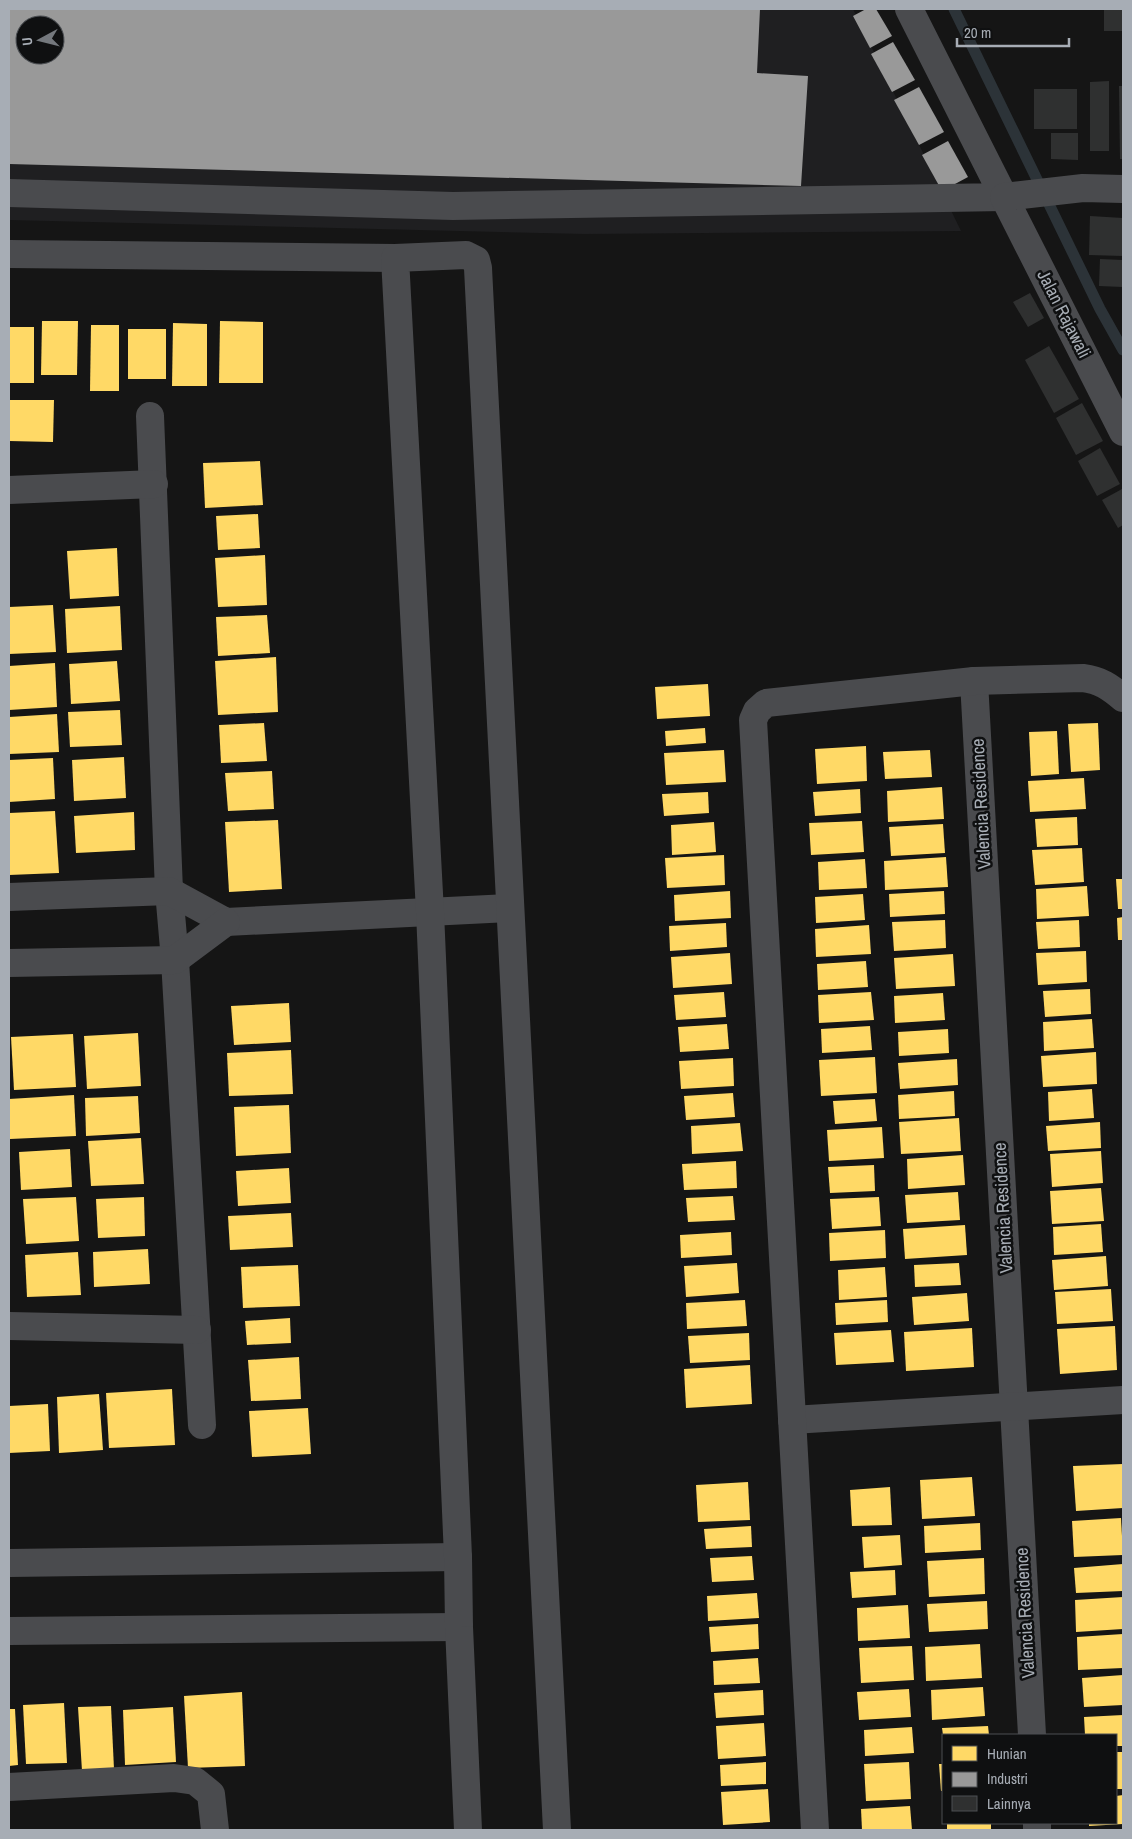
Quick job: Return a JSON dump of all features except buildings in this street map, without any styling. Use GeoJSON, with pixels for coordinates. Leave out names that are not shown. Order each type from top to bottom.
{"type":"FeatureCollection","features":[{"type":"Feature","properties":{"kind":"street","name":"Jalan Rajawali"},"geometry":{"type":"LineString","coordinates":[[909,9],[1123,432]]}},
{"type":"Feature","properties":{"kind":"street"},"geometry":{"type":"LineString","coordinates":[[9,193],[453,206],[1004,197],[1083,188],[1123,189]]}},
{"type":"Feature","properties":{"kind":"street"},"geometry":{"type":"LineString","coordinates":[[9,254],[395,258],[466,256],[476,260],[478,268],[558,1830]]}},
{"type":"Feature","properties":{"kind":"street"},"geometry":{"type":"LineString","coordinates":[[395,258],[430,912],[468,1830]]}},
{"type":"Feature","properties":{"kind":"street"},"geometry":{"type":"LineString","coordinates":[[150,416],[170,891],[202,1425]]}},
{"type":"Feature","properties":{"kind":"street"},"geometry":{"type":"LineString","coordinates":[[9,490],[154,484]]}},
{"type":"Feature","properties":{"kind":"street"},"geometry":{"type":"LineString","coordinates":[[815,1830],[753,720],[756,711],[766,703],[974,682],[1083,678],[1106,684],[1123,698]]}},
{"type":"Feature","properties":{"kind":"street","name":"Valencia Residence"},"geometry":{"type":"LineString","coordinates":[[974,682],[1032,1734]]}},
{"type":"Feature","properties":{"kind":"street"},"geometry":{"type":"LineString","coordinates":[[9,897],[170,891],[226,922],[510,908]]}},
{"type":"Feature","properties":{"kind":"street"},"geometry":{"type":"LineString","coordinates":[[9,962],[175,960],[226,922]]}},
{"type":"Feature","properties":{"kind":"street"},"geometry":{"type":"LineString","coordinates":[[9,1326],[197,1330]]}},
{"type":"Feature","properties":{"kind":"street"},"geometry":{"type":"LineString","coordinates":[[792,1420],[1123,1400]]}},
{"type":"Feature","properties":{"kind":"street"},"geometry":{"type":"LineString","coordinates":[[9,1563],[458,1557]]}},
{"type":"Feature","properties":{"kind":"street"},"geometry":{"type":"LineString","coordinates":[[9,1631],[459,1627]]}},
{"type":"Feature","properties":{"kind":"street"},"geometry":{"type":"LineString","coordinates":[[9,1787],[174,1778],[195,1781],[211,1794],[215,1830]]}},
{"type":"Feature","properties":{"kind":"shaded area"},"geometry":{"type":"Polygon","coordinates":[[[9,9],[853,9],[961,231],[585,234],[9,220],[9,9]]]}},
{"type":"Feature","properties":{"kind":"waterway"},"geometry":{"type":"LineString","coordinates":[[954,9],[1100,309],[1123,350]]}}]}
